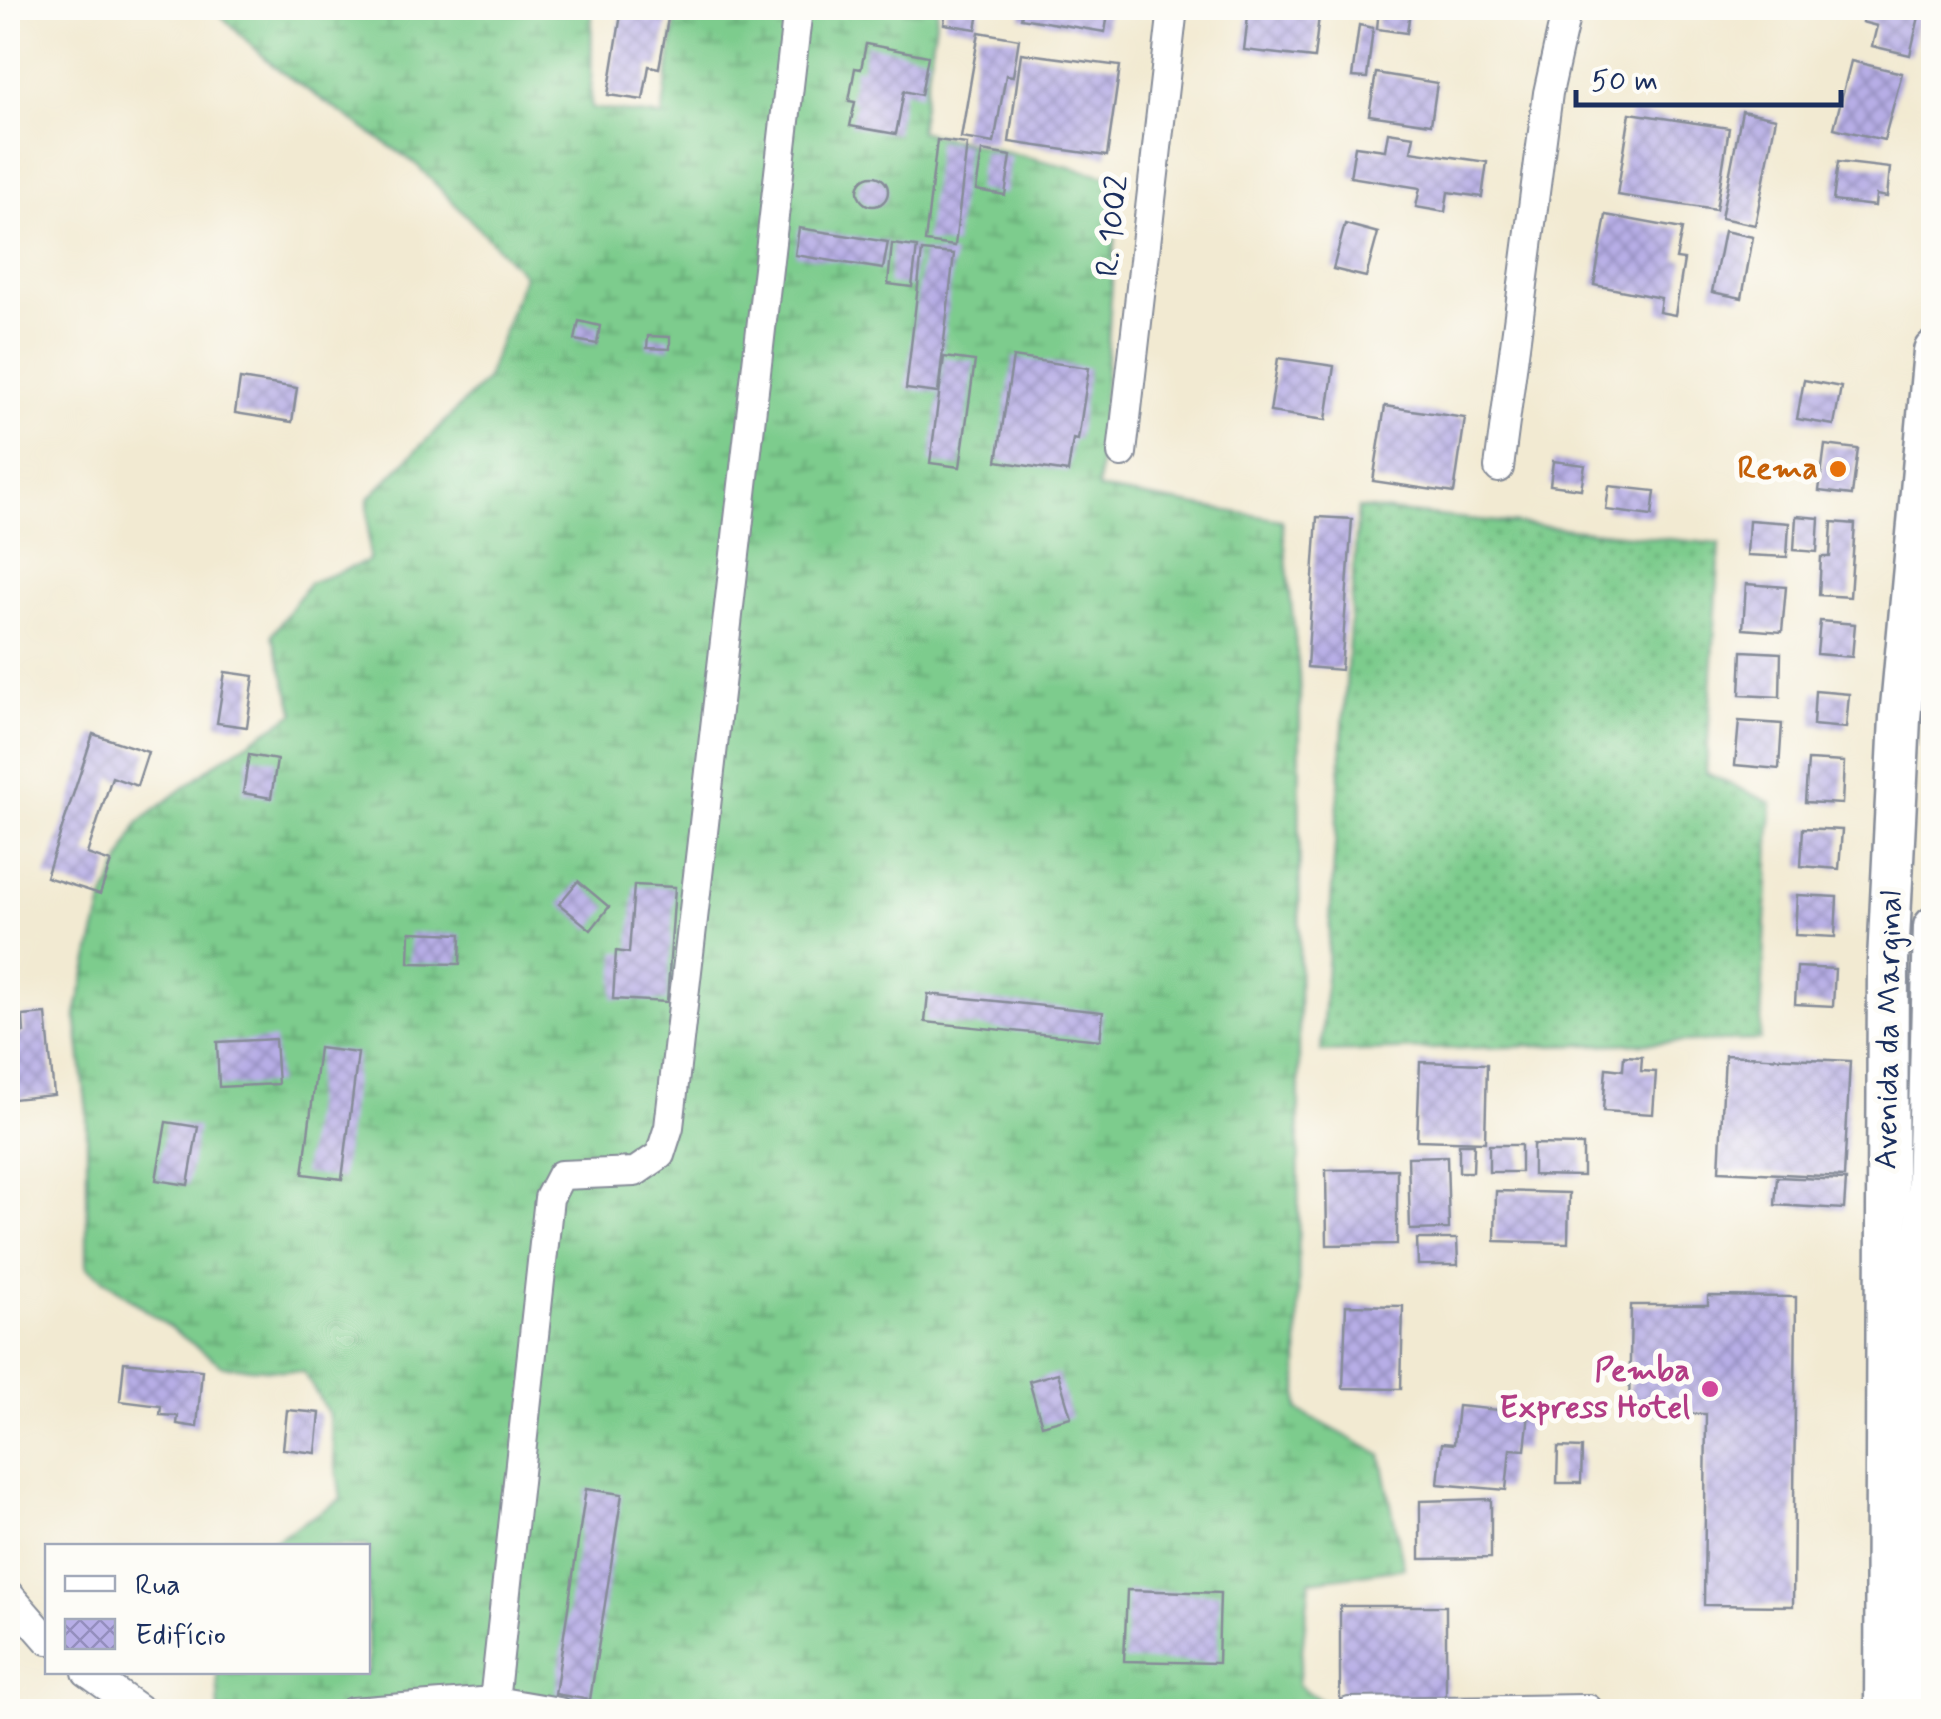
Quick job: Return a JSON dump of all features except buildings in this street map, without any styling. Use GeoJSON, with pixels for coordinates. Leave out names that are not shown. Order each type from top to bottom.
{"type":"FeatureCollection","features":[{"type":"Feature","properties":{"kind":"street"},"geometry":{"type":"LineString","coordinates":[[494,1701],[549,1198],[561,1175],[635,1172],[660,1155],[669,1127],[798,8]]}},
{"type":"Feature","properties":{"kind":"street","name":"R. 1002"},"geometry":{"type":"LineString","coordinates":[[1122,452],[1173,8]]}},
{"type":"Feature","properties":{"kind":"street"},"geometry":{"type":"LineString","coordinates":[[1499,468],[1548,93],[1567,8]]}},
{"type":"Feature","properties":{"kind":"street","name":"Avenida da Marginal"},"geometry":{"type":"LineString","coordinates":[[1885,1712],[1888,961],[1900,718],[1934,351]]}},
{"type":"Feature","properties":{"kind":"street","name":"Avenida da Marginal"},"geometry":{"type":"LineString","coordinates":[[1924,1712],[1924,1307],[1934,927]]}},
{"type":"Feature","properties":{"kind":"street"},"geometry":{"type":"LineString","coordinates":[[8,1594],[45,1637]]}},
{"type":"Feature","properties":{"kind":"street"},"geometry":{"type":"LineString","coordinates":[[89,1674],[143,1712]]}},
{"type":"Feature","properties":{"kind":"street"},"geometry":{"type":"LineString","coordinates":[[352,1712],[494,1701],[559,1712]]}},
{"type":"Feature","properties":{"kind":"street"},"geometry":{"type":"LineString","coordinates":[[1350,1712],[1588,1709]]}},
{"type":"Feature","properties":{"kind":"green space"},"geometry":{"type":"Polygon","coordinates":[[[213,8],[592,8],[591,108],[662,117],[677,8],[938,8],[919,131],[1119,179],[1098,489],[1282,520],[1300,683],[1298,1410],[1381,1455],[1404,1568],[1310,1581],[1298,1685],[1336,1711],[219,1711],[217,1674],[370,1674],[370,1544],[268,1544],[341,1499],[328,1413],[304,1372],[223,1366],[87,1267],[87,1112],[76,1014],[103,902],[138,823],[220,760],[295,713],[272,635],[309,583],[369,561],[368,499],[486,380],[524,275],[416,164],[277,69],[213,8]]]}},
{"type":"Feature","properties":{"kind":"green space"},"geometry":{"type":"Polygon","coordinates":[[[1358,508],[1720,544],[1706,773],[1772,803],[1760,1040],[1321,1052],[1358,508]]]}},
{"type":"Feature","properties":{"kind":"place","name":"Rema"},"geometry":{"type":"Point","coordinates":[1838,469]}},
{"type":"Feature","properties":{"kind":"place","name":"Pemba Express Hotel"},"geometry":{"type":"Point","coordinates":[1710,1389]}}]}
